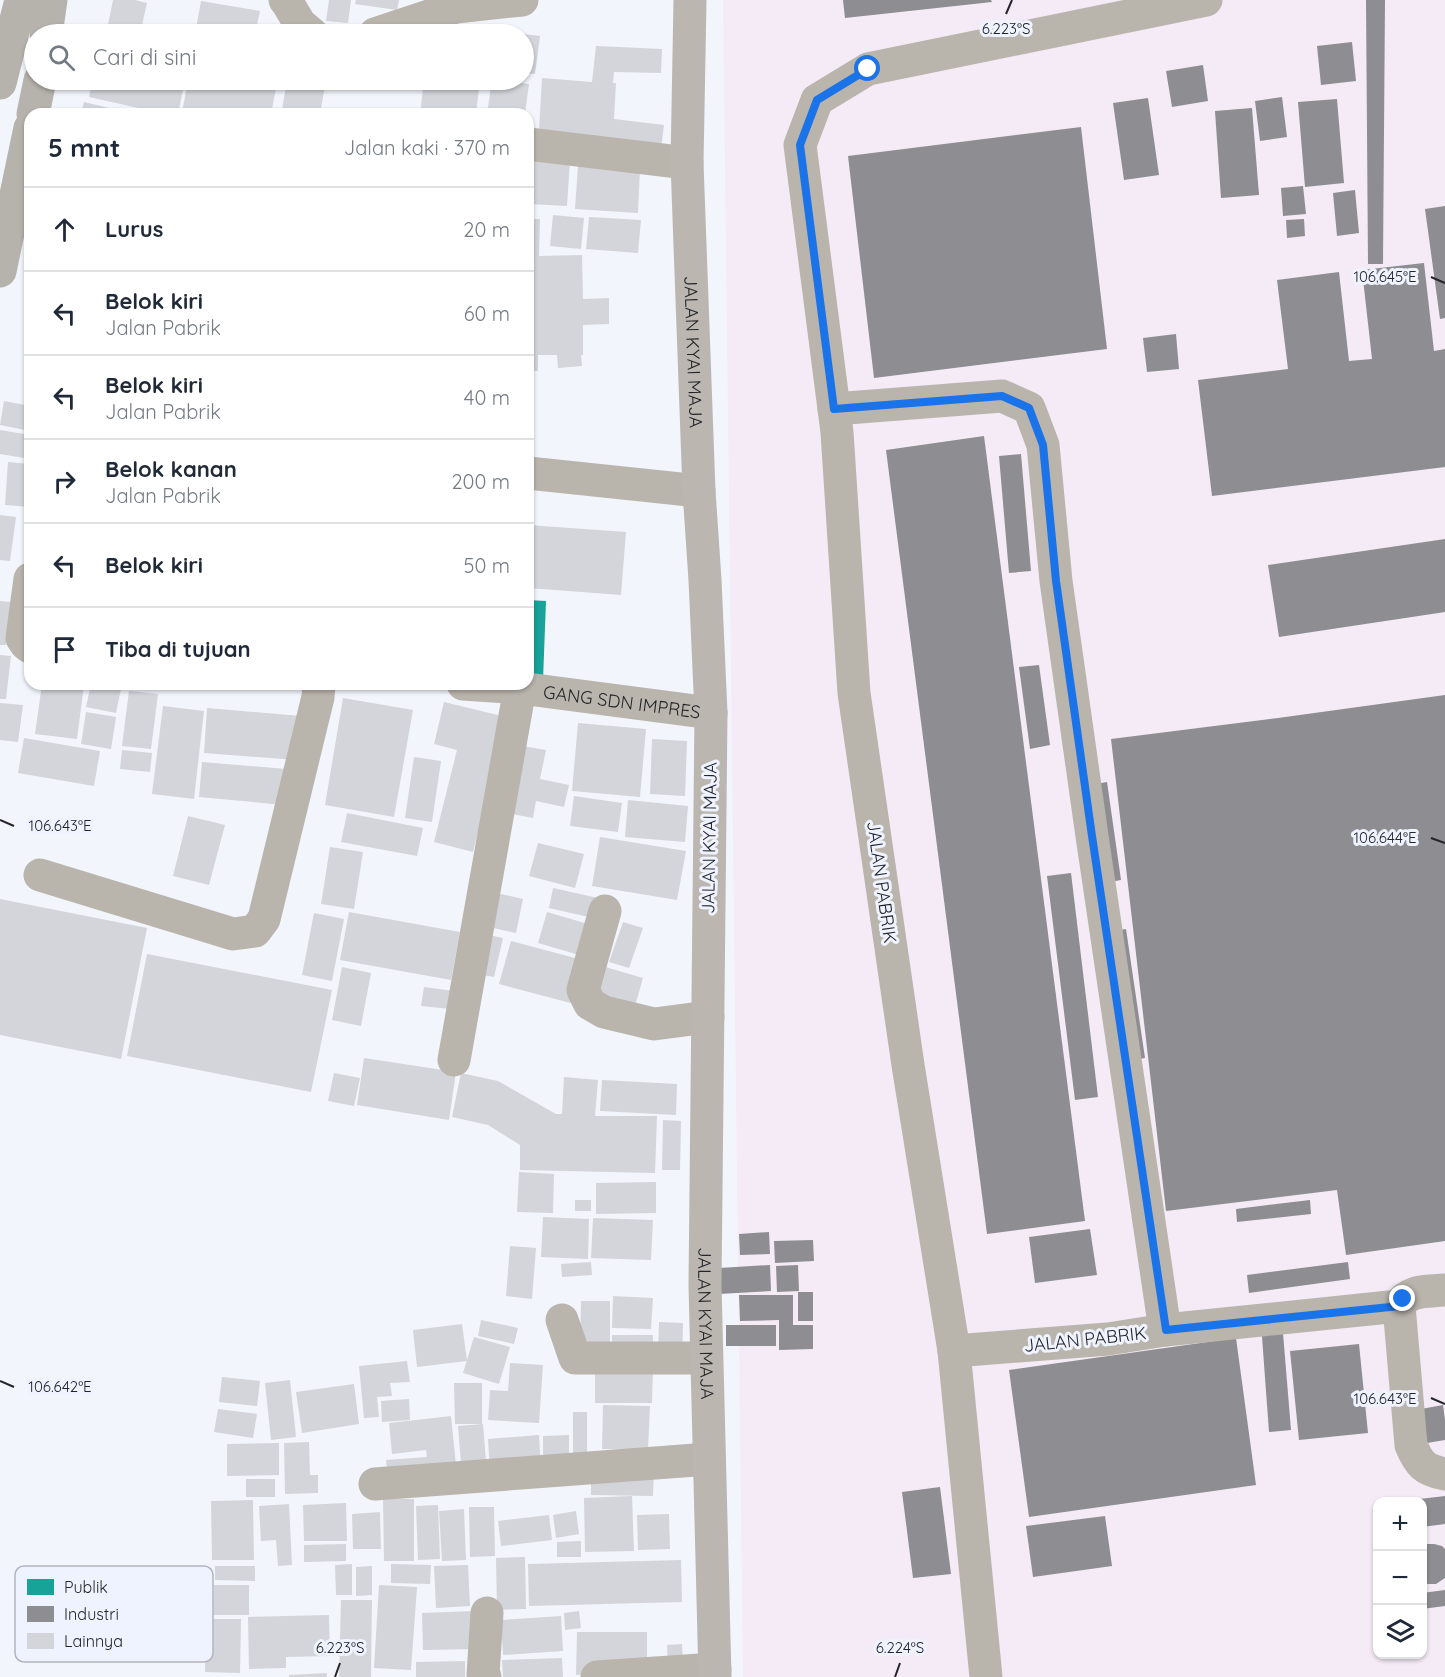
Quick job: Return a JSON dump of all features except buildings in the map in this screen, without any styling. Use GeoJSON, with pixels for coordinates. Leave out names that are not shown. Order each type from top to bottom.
{"type":"FeatureCollection","features":[{"type":"Feature","properties":{"kind":"highway"},"geometry":{"type":"LineString","coordinates":[[0,83],[21,0]]}},
{"type":"Feature","properties":{"kind":"highway"},"geometry":{"type":"LineString","coordinates":[[47,24],[51,0]]}},
{"type":"Feature","properties":{"kind":"highway"},"geometry":{"type":"LineString","coordinates":[[34,108],[38,90]]}},
{"type":"Feature","properties":{"kind":"highway"},"geometry":{"type":"LineString","coordinates":[[0,271],[24,157]]}},
{"type":"Feature","properties":{"kind":"main road","name":"JALAN KYAI MAJA"},"geometry":{"type":"LineString","coordinates":[[690,0],[687,163],[699,491],[711,713],[706,1358],[715,1673]]}},
{"type":"Feature","properties":{"kind":"street"},"geometry":{"type":"LineString","coordinates":[[405,24],[456,7],[522,0]]}},
{"type":"Feature","properties":{"kind":"street","name":"JALAN PABRIK"},"geometry":{"type":"LineString","coordinates":[[986,1677],[954,1351],[908,1065],[854,693],[838,444],[800,145],[817,100],[868,69],[1206,0]]}},
{"type":"Feature","properties":{"kind":"street"},"geometry":{"type":"LineString","coordinates":[[534,145],[687,163]]}},
{"type":"Feature","properties":{"kind":"street","name":"JALAN PABRIK"},"geometry":{"type":"LineString","coordinates":[[834,409],[1002,396],[1029,408],[1043,445],[1061,616],[1166,1330],[1108,1339],[954,1351]]}},
{"type":"Feature","properties":{"kind":"street"},"geometry":{"type":"LineString","coordinates":[[534,474],[699,491]]}},
{"type":"Feature","properties":{"kind":"street"},"geometry":{"type":"LineString","coordinates":[[24,623],[22,638],[24,641]]}},
{"type":"Feature","properties":{"kind":"street"},"geometry":{"type":"LineString","coordinates":[[40,875],[233,934],[255,931],[264,919],[318,690]]}},
{"type":"Feature","properties":{"kind":"street"},"geometry":{"type":"LineString","coordinates":[[454,1060],[520,690]]}},
{"type":"Feature","properties":{"kind":"street","name":"GANG SDN IMPRES"},"geometry":{"type":"LineString","coordinates":[[534,690],[711,713]]}},
{"type":"Feature","properties":{"kind":"street"},"geometry":{"type":"LineString","coordinates":[[605,911],[583,990],[590,1004],[604,1012],[654,1024],[708,1017]]}},
{"type":"Feature","properties":{"kind":"street"},"geometry":{"type":"LineString","coordinates":[[1445,1290],[1411,1294],[1403,1299],[1400,1306],[1411,1444],[1418,1461],[1434,1472],[1445,1474]]}},
{"type":"Feature","properties":{"kind":"street"},"geometry":{"type":"LineString","coordinates":[[1166,1330],[1400,1306]]}},
{"type":"Feature","properties":{"kind":"street"},"geometry":{"type":"LineString","coordinates":[[562,1320],[575,1358],[706,1358]]}},
{"type":"Feature","properties":{"kind":"street"},"geometry":{"type":"LineString","coordinates":[[375,1484],[709,1459]]}},
{"type":"Feature","properties":{"kind":"street"},"geometry":{"type":"LineString","coordinates":[[485,1677],[483,1675],[487,1612]]}},
{"type":"Feature","properties":{"kind":"street"},"geometry":{"type":"LineString","coordinates":[[597,1677],[715,1673]]}},
{"type":"Feature","properties":{"kind":"shaded area"},"geometry":{"type":"Polygon","coordinates":[[[723,0],[1445,0],[1445,1677],[743,1677],[723,0]]]}},
{"type":"Feature","properties":{"kind":"route"},"geometry":{"type":"LineString","coordinates":[[868,69],[817,100],[800,145],[834,409],[1002,396],[1029,408],[1043,445],[1056,581],[1166,1330],[1400,1306],[1403,1299]]}}]}
